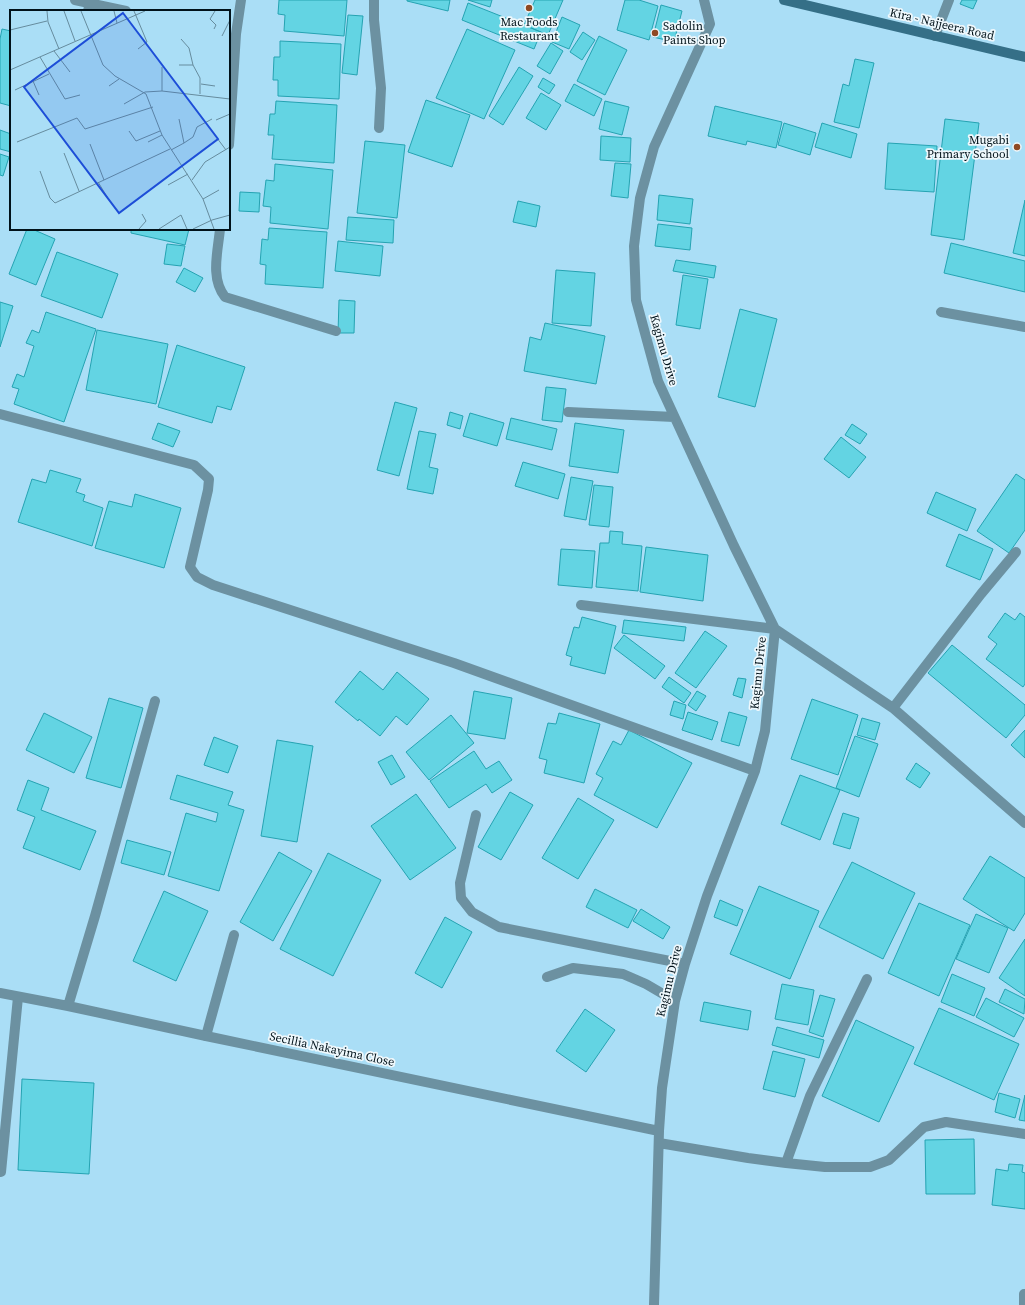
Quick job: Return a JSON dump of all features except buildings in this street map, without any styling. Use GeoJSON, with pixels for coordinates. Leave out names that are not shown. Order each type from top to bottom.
{"type":"FeatureCollection","features":[{"type":"Feature","properties":{"kind":"main road","name":"Kira - Najjeera Road"},"geometry":{"type":"LineString","coordinates":[[784,0],[1025,57]]}},
{"type":"Feature","properties":{"kind":"street"},"geometry":{"type":"LineString","coordinates":[[76,0],[89,7],[117,10]]}},
{"type":"Feature","properties":{"kind":"street"},"geometry":{"type":"LineString","coordinates":[[230,108],[232,34],[241,0]]}},
{"type":"Feature","properties":{"kind":"street"},"geometry":{"type":"LineString","coordinates":[[374,0],[374,20],[381,88],[379,128]]}},
{"type":"Feature","properties":{"kind":"street","name":"Kagimu Drive"},"geometry":{"type":"LineString","coordinates":[[654,1305],[659,1131],[662,1088],[675,1001],[685,964],[707,896],[755,771],[764,731],[775,630],[734,546],[658,381],[636,300],[634,246],[640,198],[654,147],[710,24],[704,0]]}},
{"type":"Feature","properties":{"kind":"street"},"geometry":{"type":"LineString","coordinates":[[935,36],[949,0]]}},
{"type":"Feature","properties":{"kind":"street"},"geometry":{"type":"LineString","coordinates":[[220,230],[216,278],[220,290],[225,297],[336,331]]}},
{"type":"Feature","properties":{"kind":"street"},"geometry":{"type":"LineString","coordinates":[[941,312],[1025,327]]}},
{"type":"Feature","properties":{"kind":"street"},"geometry":{"type":"LineString","coordinates":[[568,412],[674,417]]}},
{"type":"Feature","properties":{"kind":"street"},"geometry":{"type":"LineString","coordinates":[[0,414],[194,465],[204,473],[209,479],[208,490],[190,567],[197,576],[213,586],[454,663],[755,771]]}},
{"type":"Feature","properties":{"kind":"street"},"geometry":{"type":"LineString","coordinates":[[893,708],[981,594],[1016,552]]}},
{"type":"Feature","properties":{"kind":"street"},"geometry":{"type":"LineString","coordinates":[[581,605],[775,630],[893,708],[1025,824]]}},
{"type":"Feature","properties":{"kind":"street"},"geometry":{"type":"LineString","coordinates":[[68,1006],[98,909],[155,701]]}},
{"type":"Feature","properties":{"kind":"street"},"geometry":{"type":"LineString","coordinates":[[476,815],[460,883],[461,898],[472,912],[499,927],[685,964]]}},
{"type":"Feature","properties":{"kind":"street"},"geometry":{"type":"LineString","coordinates":[[206,1036],[234,935]]}},
{"type":"Feature","properties":{"kind":"street"},"geometry":{"type":"LineString","coordinates":[[547,977],[573,968],[623,974],[646,984],[675,1001]]}},
{"type":"Feature","properties":{"kind":"street"},"geometry":{"type":"LineString","coordinates":[[786,1163],[810,1096],[867,979]]}},
{"type":"Feature","properties":{"kind":"street","name":"Secillia Nakayima Close"},"geometry":{"type":"LineString","coordinates":[[0,993],[68,1006],[659,1131]]}},
{"type":"Feature","properties":{"kind":"street"},"geometry":{"type":"LineString","coordinates":[[1,1172],[18,997]]}},
{"type":"Feature","properties":{"kind":"street"},"geometry":{"type":"LineString","coordinates":[[659,1143],[786,1163],[825,1167],[870,1167],[889,1160],[924,1127],[946,1122],[1025,1134]]}},
{"type":"Feature","properties":{"kind":"street"},"geometry":{"type":"LineString","coordinates":[[1024,1294],[1024,1305]]}},
{"type":"Feature","properties":{"kind":"place","name":"Mac Foods Restaurant"},"geometry":{"type":"Point","coordinates":[529,8]}},
{"type":"Feature","properties":{"kind":"place","name":"Sadolin Paints Shop"},"geometry":{"type":"Point","coordinates":[655,33]}},
{"type":"Feature","properties":{"kind":"place","name":"Mugabi Primary School"},"geometry":{"type":"Point","coordinates":[1017,147]}}]}
